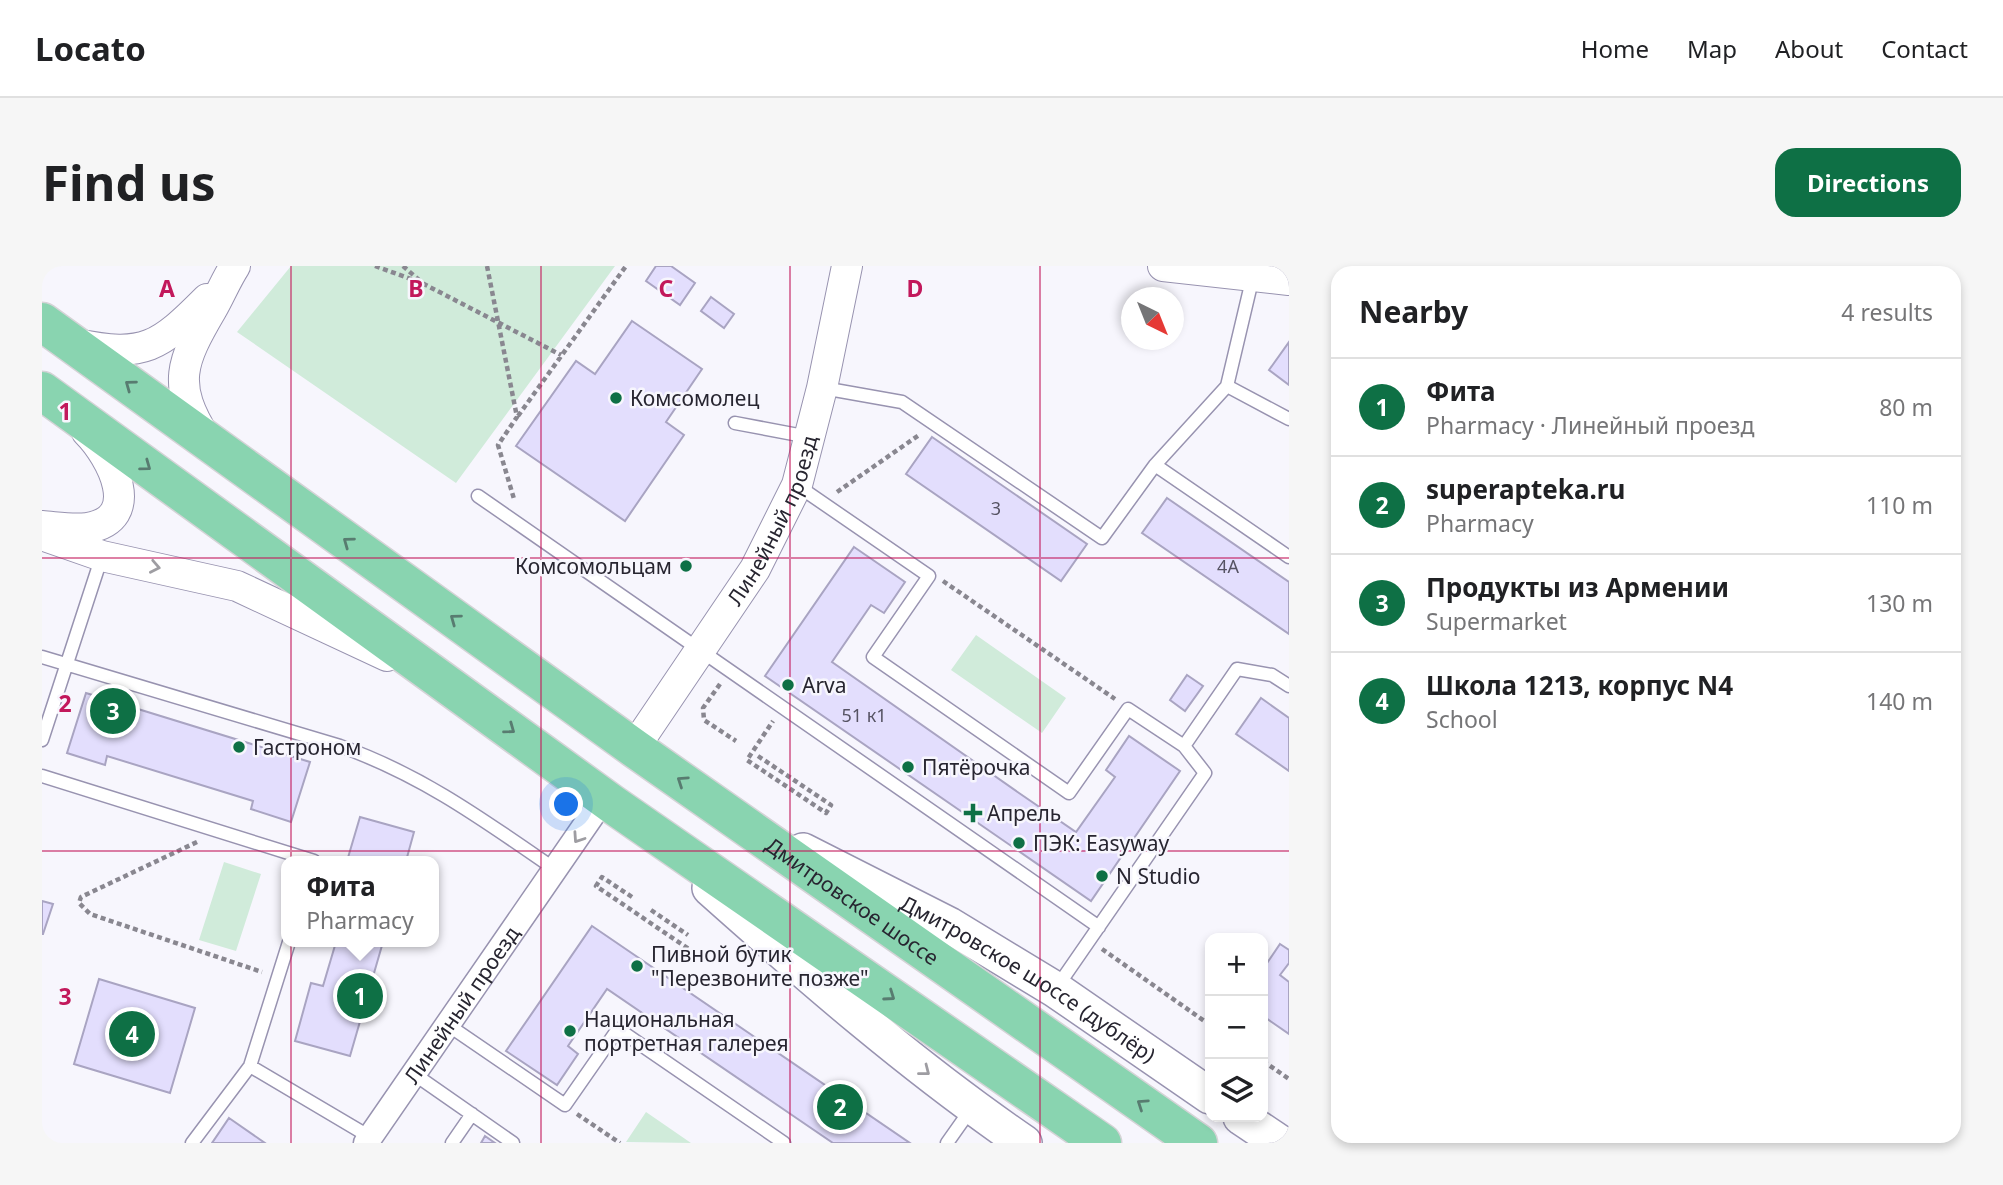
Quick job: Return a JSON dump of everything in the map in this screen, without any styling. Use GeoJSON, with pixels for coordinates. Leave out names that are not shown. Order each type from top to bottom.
{"type":"FeatureCollection","features":[{"type":"Feature","properties":{"kind":"main road","name":"Дмитровское шоссе"},"geometry":{"type":"LineString","coordinates":[[57,332],[634,748],[1017,1019],[1198,1143]]}},
{"type":"Feature","properties":{"kind":"main road"},"geometry":{"type":"LineString","coordinates":[[47,395],[608,801],[1102,1143]]}},
{"type":"Feature","properties":{"kind":"main road"},"geometry":{"type":"LineString","coordinates":[[608,801],[845,1009],[972,1107],[1024,1143]]}},
{"type":"Feature","properties":{"kind":"main road","name":"Дмитровское шоссе (дублёр)"},"geometry":{"type":"LineString","coordinates":[[729,813],[949,925],[1056,990],[1205,1093]]}},
{"type":"Feature","properties":{"kind":"main road"},"geometry":{"type":"LineString","coordinates":[[1248,1122],[1280,1143]]}},
{"type":"Feature","properties":{"kind":"street","name":"Линейный проезд"},"geometry":{"type":"LineString","coordinates":[[634,748],[755,569],[797,485],[822,388],[847,266]]}},
{"type":"Feature","properties":{"kind":"street"},"geometry":{"type":"LineString","coordinates":[[1163,266],[1289,280]]}},
{"type":"Feature","properties":{"kind":"street"},"geometry":{"type":"LineString","coordinates":[[57,332],[110,351],[134,351],[158,343],[231,272]]}},
{"type":"Feature","properties":{"kind":"street"},"geometry":{"type":"LineString","coordinates":[[206,439],[188,412],[183,383],[186,360],[231,272]]}},
{"type":"Feature","properties":{"kind":"street"},"geometry":{"type":"LineString","coordinates":[[42,526],[87,528],[100,524],[111,515],[120,491],[107,457],[47,395]]}},
{"type":"Feature","properties":{"kind":"street"},"geometry":{"type":"LineString","coordinates":[[42,536],[102,556],[237,586],[455,689]]}},
{"type":"Feature","properties":{"kind":"street","name":"Линейный проезд"},"geometry":{"type":"LineString","coordinates":[[368,1140],[556,870],[608,801]]}},
{"type":"Feature","properties":{"kind":"lane"},"geometry":{"type":"LineString","coordinates":[[822,388],[902,402],[1102,538],[1155,465],[1227,386],[1253,276]]}},
{"type":"Feature","properties":{"kind":"lane"},"geometry":{"type":"LineString","coordinates":[[1227,386],[1289,419]]}},
{"type":"Feature","properties":{"kind":"lane"},"geometry":{"type":"LineString","coordinates":[[735,423],[810,438]]}},
{"type":"Feature","properties":{"kind":"lane"},"geometry":{"type":"LineString","coordinates":[[1155,465],[1289,556]]}},
{"type":"Feature","properties":{"kind":"lane"},"geometry":{"type":"LineString","coordinates":[[797,485],[929,576],[873,657],[1069,793],[1128,709],[1184,746],[1205,773],[1056,990]]}},
{"type":"Feature","properties":{"kind":"lane"},"geometry":{"type":"LineString","coordinates":[[478,496],[731,669],[1099,927]]}},
{"type":"Feature","properties":{"kind":"lane"},"geometry":{"type":"LineString","coordinates":[[42,740],[65,662],[102,556]]}},
{"type":"Feature","properties":{"kind":"lane"},"geometry":{"type":"LineString","coordinates":[[42,657],[386,762],[444,793],[556,870]]}},
{"type":"Feature","properties":{"kind":"lane"},"geometry":{"type":"LineString","coordinates":[[1184,746],[1237,669],[1272,675],[1289,686]]}},
{"type":"Feature","properties":{"kind":"lane"},"geometry":{"type":"LineString","coordinates":[[42,776],[298,856]]}},
{"type":"Feature","properties":{"kind":"lane"},"geometry":{"type":"LineString","coordinates":[[192,1143],[250,1066],[287,947]]}},
{"type":"Feature","properties":{"kind":"lane"},"geometry":{"type":"LineString","coordinates":[[448,1025],[565,1105],[618,1029],[784,1143]]}},
{"type":"Feature","properties":{"kind":"lane"},"geometry":{"type":"LineString","coordinates":[[250,1066],[368,1140]]}},
{"type":"Feature","properties":{"kind":"lane"},"geometry":{"type":"LineString","coordinates":[[414,1074],[513,1143]]}},
{"type":"Feature","properties":{"kind":"lane"},"geometry":{"type":"LineString","coordinates":[[947,1143],[972,1107]]}},
{"type":"Feature","properties":{"kind":"lane"},"geometry":{"type":"LineString","coordinates":[[452,1143],[472,1114]]}},
{"type":"Feature","properties":{"kind":"lane"},"geometry":{"type":"LineString","coordinates":[[1280,1143],[1289,1131]]}},
{"type":"Feature","properties":{"kind":"path"},"geometry":{"type":"LineString","coordinates":[[374,266],[422,283],[561,355]]}},
{"type":"Feature","properties":{"kind":"path"},"geometry":{"type":"LineString","coordinates":[[403,266],[422,283]]}},
{"type":"Feature","properties":{"kind":"path"},"geometry":{"type":"LineString","coordinates":[[487,266],[517,416]]}},
{"type":"Feature","properties":{"kind":"path"},"geometry":{"type":"LineString","coordinates":[[523,527],[498,445],[626,266]]}},
{"type":"Feature","properties":{"kind":"path"},"geometry":{"type":"LineString","coordinates":[[822,503],[909,439],[937,426]]}},
{"type":"Feature","properties":{"kind":"path"},"geometry":{"type":"LineString","coordinates":[[929,576],[945,581],[1128,709]]}},
{"type":"Feature","properties":{"kind":"path"},"geometry":{"type":"LineString","coordinates":[[731,669],[703,708],[704,720],[736,741]]}},
{"type":"Feature","properties":{"kind":"path"},"geometry":{"type":"LineString","coordinates":[[758,756],[831,805],[826,813],[747,760],[783,706]]}},
{"type":"Feature","properties":{"kind":"path"},"geometry":{"type":"LineString","coordinates":[[220,831],[81,897],[79,903],[90,915],[278,977]]}},
{"type":"Feature","properties":{"kind":"path"},"geometry":{"type":"LineString","coordinates":[[632,897],[602,877],[596,886],[702,958]]}},
{"type":"Feature","properties":{"kind":"path"},"geometry":{"type":"LineString","coordinates":[[651,910],[688,935]]}},
{"type":"Feature","properties":{"kind":"path"},"geometry":{"type":"LineString","coordinates":[[1089,941],[1205,1022]]}},
{"type":"Feature","properties":{"kind":"path"},"geometry":{"type":"LineString","coordinates":[[1268,1064],[1289,1079]]}},
{"type":"Feature","properties":{"kind":"path"},"geometry":{"type":"LineString","coordinates":[[565,1105],[620,1143]]}},
{"type":"Feature","properties":{"kind":"green space"},"geometry":{"type":"Polygon","coordinates":[[[291,266],[615,266],[456,483],[237,332],[291,266]]]}},
{"type":"Feature","properties":{"kind":"green space"},"geometry":{"type":"Polygon","coordinates":[[[976,635],[1066,698],[1042,733],[951,670],[976,635]]]}},
{"type":"Feature","properties":{"kind":"green space"},"geometry":{"type":"Polygon","coordinates":[[[224,862],[261,874],[236,951],[199,940],[224,862]]]}},
{"type":"Feature","properties":{"kind":"green space"},"geometry":{"type":"Polygon","coordinates":[[[646,1112],[691,1143],[626,1142],[646,1112]]]}},
{"type":"Feature","properties":{"kind":"building"},"geometry":{"type":"Polygon","coordinates":[[[656,266],[671,266],[695,283],[680,305],[646,281],[656,266]]]}},
{"type":"Feature","properties":{"kind":"building"},"geometry":{"type":"Polygon","coordinates":[[[711,297],[734,314],[724,328],[701,311],[711,297]]]}},
{"type":"Feature","properties":{"kind":"building","name":"Комсомолец"},"geometry":{"type":"Polygon","coordinates":[[[632,321],[702,369],[666,422],[684,435],[625,521],[516,446],[576,361],[595,374],[632,321]]]}},
{"type":"Feature","properties":{"kind":"building"},"geometry":{"type":"Polygon","coordinates":[[[1289,342],[1289,385],[1269,370],[1289,342]]]}},
{"type":"Feature","properties":{"kind":"building"},"geometry":{"type":"Polygon","coordinates":[[[932,437],[1087,544],[1061,581],[906,474],[932,437]]]}},
{"type":"Feature","properties":{"kind":"building"},"geometry":{"type":"Polygon","coordinates":[[[1167,498],[1289,582],[1289,634],[1142,533],[1167,498]]]}},
{"type":"Feature","properties":{"kind":"building"},"geometry":{"type":"Polygon","coordinates":[[[854,547],[905,582],[884,613],[871,605],[832,662],[1019,793],[1076,832],[1115,777],[1106,770],[1129,736],[1180,771],[1091,901],[765,676],[854,547]]]}},
{"type":"Feature","properties":{"kind":"building"},"geometry":{"type":"Polygon","coordinates":[[[1187,675],[1203,686],[1185,711],[1170,700],[1187,675]]]}},
{"type":"Feature","properties":{"kind":"building"},"geometry":{"type":"Polygon","coordinates":[[[86,693],[310,762],[291,822],[251,809],[253,801],[107,756],[105,765],[67,753],[86,693]]]}},
{"type":"Feature","properties":{"kind":"building"},"geometry":{"type":"Polygon","coordinates":[[[1261,698],[1289,718],[1289,771],[1236,734],[1261,698]]]}},
{"type":"Feature","properties":{"kind":"building"},"geometry":{"type":"Polygon","coordinates":[[[360,817],[414,832],[407,856],[348,856],[360,817]]]}},
{"type":"Feature","properties":{"kind":"building"},"geometry":{"type":"Polygon","coordinates":[[[42,901],[53,904],[43,934],[42,934],[42,901]]]}},
{"type":"Feature","properties":{"kind":"building"},"geometry":{"type":"Polygon","coordinates":[[[592,926],[910,1143],[833,1143],[607,989],[568,1046],[578,1054],[557,1085],[506,1051],[592,926]]]}},
{"type":"Feature","properties":{"kind":"building"},"geometry":{"type":"Polygon","coordinates":[[[1280,944],[1289,950],[1289,963],[1280,975],[1289,982],[1289,1034],[1268,1019],[1268,962],[1280,944]]]}},
{"type":"Feature","properties":{"kind":"building"},"geometry":{"type":"Polygon","coordinates":[[[335,947],[382,947],[350,1056],[295,1041],[311,983],[323,986],[335,947]]]}},
{"type":"Feature","properties":{"kind":"building"},"geometry":{"type":"Polygon","coordinates":[[[99,979],[195,1008],[170,1093],[74,1064],[99,979]]]}},
{"type":"Feature","properties":{"kind":"building"},"geometry":{"type":"Polygon","coordinates":[[[229,1118],[265,1143],[212,1143],[229,1118]]]}},
{"type":"Feature","properties":{"kind":"building"},"geometry":{"type":"Polygon","coordinates":[[[485,1136],[495,1143],[481,1143],[485,1136]]]}},
{"type":"Feature","properties":{"kind":"place","name":"Комсомолец"},"geometry":{"type":"Point","coordinates":[616,398]}},
{"type":"Feature","properties":{"kind":"place","name":"Комсомольцам"},"geometry":{"type":"Point","coordinates":[686,566]}},
{"type":"Feature","properties":{"kind":"place","name":"Arva"},"geometry":{"type":"Point","coordinates":[788,685]}},
{"type":"Feature","properties":{"kind":"place","name":"Продукты из Армении"},"geometry":{"type":"Point","coordinates":[113,711]}},
{"type":"Feature","properties":{"kind":"place","name":"Гастроном"},"geometry":{"type":"Point","coordinates":[239,747]}},
{"type":"Feature","properties":{"kind":"place","name":"Пятёрочка"},"geometry":{"type":"Point","coordinates":[908,767]}},
{"type":"Feature","properties":{"kind":"place","name":"Апрель"},"geometry":{"type":"Point","coordinates":[973,813]}},
{"type":"Feature","properties":{"kind":"place","name":"ПЭК: Easyway"},"geometry":{"type":"Point","coordinates":[1019,843]}},
{"type":"Feature","properties":{"kind":"place","name":"N Studio"},"geometry":{"type":"Point","coordinates":[1102,876]}},
{"type":"Feature","properties":{"kind":"place","name":"Пивной бутик \"Перезвоните позже\""},"geometry":{"type":"Point","coordinates":[637,966]}},
{"type":"Feature","properties":{"kind":"place","name":"Фита"},"geometry":{"type":"Point","coordinates":[360,996]}},
{"type":"Feature","properties":{"kind":"place","name":"Национальная портретная галерея"},"geometry":{"type":"Point","coordinates":[570,1031]}},
{"type":"Feature","properties":{"kind":"place","name":"Школа 1213, корпус N4"},"geometry":{"type":"Point","coordinates":[132,1034]}},
{"type":"Feature","properties":{"kind":"place","name":"superapteka.ru"},"geometry":{"type":"Point","coordinates":[840,1107]}}]}
